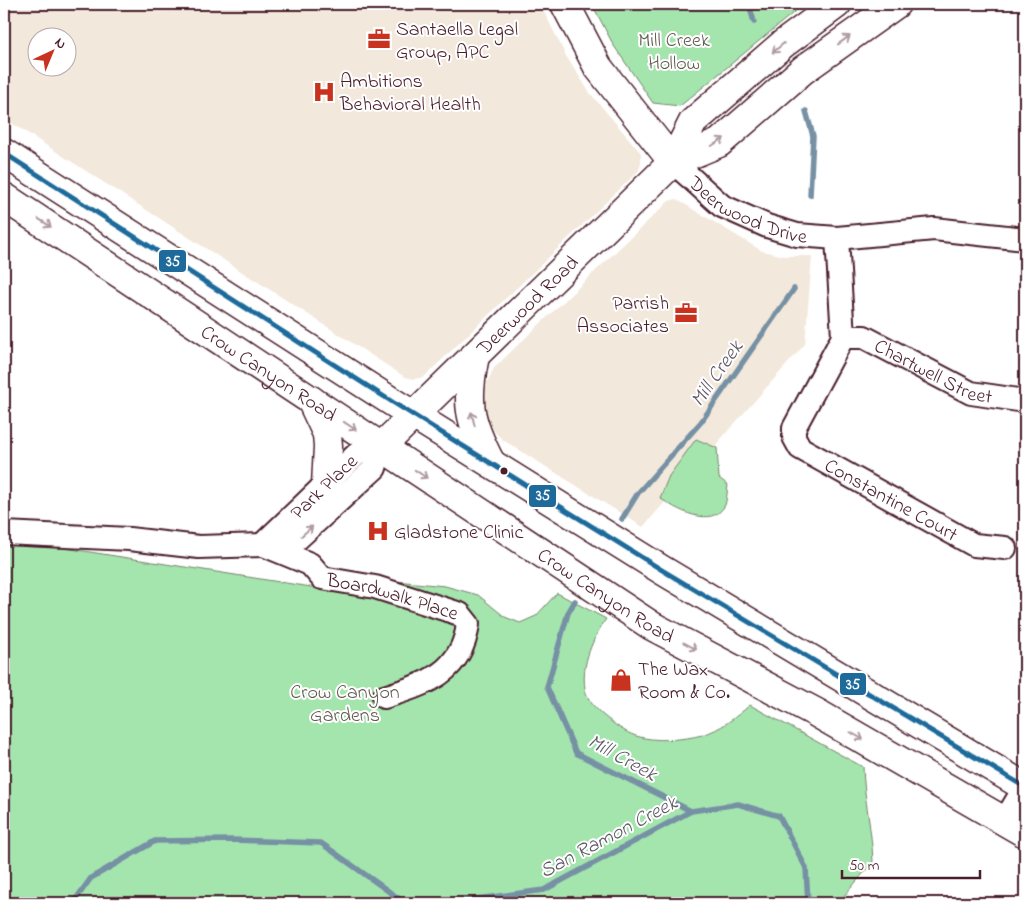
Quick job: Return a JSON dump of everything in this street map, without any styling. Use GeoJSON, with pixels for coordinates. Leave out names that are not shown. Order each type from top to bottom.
{"type":"FeatureCollection","features":[{"type":"Feature","properties":{"kind":"main road","name":"Deerwood Drive"},"geometry":{"type":"LineString","coordinates":[[565,4],[598,67],[674,162]]}},
{"type":"Feature","properties":{"kind":"main road","name":"Deerwood Road"},"geometry":{"type":"LineString","coordinates":[[381,446],[674,162],[693,122],[782,44],[837,4]]}},
{"type":"Feature","properties":{"kind":"main road","name":"Deerwood Road"},"geometry":{"type":"LineString","coordinates":[[674,162],[720,143],[803,70],[896,4]]}},
{"type":"Feature","properties":{"kind":"main road","name":"Crow Canyon Road"},"geometry":{"type":"LineString","coordinates":[[4,153],[491,464],[662,570],[1025,787]]}},
{"type":"Feature","properties":{"kind":"main road","name":"Crow Canyon Road"},"geometry":{"type":"LineString","coordinates":[[4,196],[652,626],[815,712],[1015,828]]}},
{"type":"Feature","properties":{"kind":"main road"},"geometry":{"type":"LineString","coordinates":[[475,356],[468,388],[470,408],[477,437],[491,464]]}},
{"type":"Feature","properties":{"kind":"main road"},"geometry":{"type":"LineString","coordinates":[[310,399],[326,434],[328,446],[326,485]]}},
{"type":"Feature","properties":{"kind":"street","name":"Deerwood Drive"},"geometry":{"type":"LineString","coordinates":[[674,162],[722,206],[767,226],[797,235],[837,238],[934,229],[1025,239]]}},
{"type":"Feature","properties":{"kind":"street"},"geometry":{"type":"LineString","coordinates":[[837,238],[843,337]]}},
{"type":"Feature","properties":{"kind":"street","name":"Chartwell Street"},"geometry":{"type":"LineString","coordinates":[[843,337],[864,337],[971,393],[1025,400]]}},
{"type":"Feature","properties":{"kind":"street","name":"Constantine Court"},"geometry":{"type":"LineString","coordinates":[[843,337],[794,428],[794,438],[800,448],[974,545],[1004,548]]}},
{"type":"Feature","properties":{"kind":"street","name":"Park Place"},"geometry":{"type":"LineString","coordinates":[[262,545],[279,526],[326,485],[357,454],[381,446]]}},
{"type":"Feature","properties":{"kind":"street","name":"Park Place"},"geometry":{"type":"LineString","coordinates":[[4,533],[130,539],[199,546],[262,545],[296,540],[375,468],[381,446]]}},
{"type":"Feature","properties":{"kind":"street","name":"Boardwalk Place"},"geometry":{"type":"LineString","coordinates":[[262,545],[310,564],[322,578],[375,587],[460,614],[468,624],[466,638],[454,661],[443,673],[418,687],[384,697]]}},
{"type":"Feature","properties":{"kind":"street"},"geometry":{"type":"LineString","coordinates":[[1015,828],[1025,787]]}},
{"type":"Feature","properties":{"kind":"shaded area"},"geometry":{"type":"Polygon","coordinates":[[[4,4],[540,4],[566,56],[590,93],[641,153],[639,170],[424,377],[414,379],[405,377],[4,118],[4,4]]]}},
{"type":"Feature","properties":{"kind":"shaded area"},"geometry":{"type":"Polygon","coordinates":[[[676,199],[762,251],[785,256],[812,256],[805,344],[643,527],[503,440],[494,431],[487,417],[484,389],[494,368],[669,201],[676,199]]]}},
{"type":"Feature","properties":{"kind":"green space","name":"Mill Creek Hollow"},"geometry":{"type":"Polygon","coordinates":[[[592,4],[804,4],[680,106],[653,103],[614,46],[592,4]]]}},
{"type":"Feature","properties":{"kind":"green space"},"geometry":{"type":"Polygon","coordinates":[[[696,439],[717,448],[719,478],[728,485],[725,505],[719,512],[711,516],[703,517],[684,512],[660,498],[669,476],[696,439]]]}},
{"type":"Feature","properties":{"kind":"green space","name":"Crow Canyon Gardens"},"geometry":{"type":"Polygon","coordinates":[[[4,544],[71,549],[330,590],[367,578],[445,586],[478,595],[505,617],[520,623],[536,616],[557,593],[606,619],[597,634],[586,661],[585,688],[589,700],[595,707],[623,730],[636,736],[652,739],[669,740],[694,737],[709,733],[750,705],[863,767],[873,862],[838,903],[4,903],[4,724],[9,719],[4,717],[4,544]]]}},
{"type":"Feature","properties":{"kind":"waterway","name":"Mill Creek"},"geometry":{"type":"LineString","coordinates":[[749,4],[754,22]]}},
{"type":"Feature","properties":{"kind":"waterway","name":"Mill Creek"},"geometry":{"type":"LineString","coordinates":[[806,111],[813,136],[810,195]]}},
{"type":"Feature","properties":{"kind":"waterway","name":"Mill Creek"},"geometry":{"type":"LineString","coordinates":[[622,519],[638,493],[701,422],[794,289]]}},
{"type":"Feature","properties":{"kind":"waterway","name":"Mill Creek"},"geometry":{"type":"LineString","coordinates":[[575,601],[568,613],[547,687],[576,753],[691,811]]}},
{"type":"Feature","properties":{"kind":"waterway","name":"San Ramon Creek"},"geometry":{"type":"LineString","coordinates":[[446,903],[544,890],[691,811],[738,804],[779,816],[806,868],[808,903]]}},
{"type":"Feature","properties":{"kind":"waterway","name":"San Ramon Creek"},"geometry":{"type":"LineString","coordinates":[[73,903],[91,878],[155,841],[233,840],[321,843],[405,903]]}},
{"type":"Feature","properties":{"kind":"transit line","name":"35"},"geometry":{"type":"LineString","coordinates":[[4,153],[394,403],[662,570],[1025,787]]}},
{"type":"Feature","properties":{"kind":"place","name":"Santaella Legal Group, APC"},"geometry":{"type":"Point","coordinates":[379,39]}},
{"type":"Feature","properties":{"kind":"place","name":"Ambitions Behavioral Health"},"geometry":{"type":"Point","coordinates":[324,92]}},
{"type":"Feature","properties":{"kind":"place","name":"Parrish Associates"},"geometry":{"type":"Point","coordinates":[686,313]}},
{"type":"Feature","properties":{"kind":"place","name":"Gladstone Clinic"},"geometry":{"type":"Point","coordinates":[378,531]}},
{"type":"Feature","properties":{"kind":"place","name":"The Wax Room & Co."},"geometry":{"type":"Point","coordinates":[621,680]}}]}
